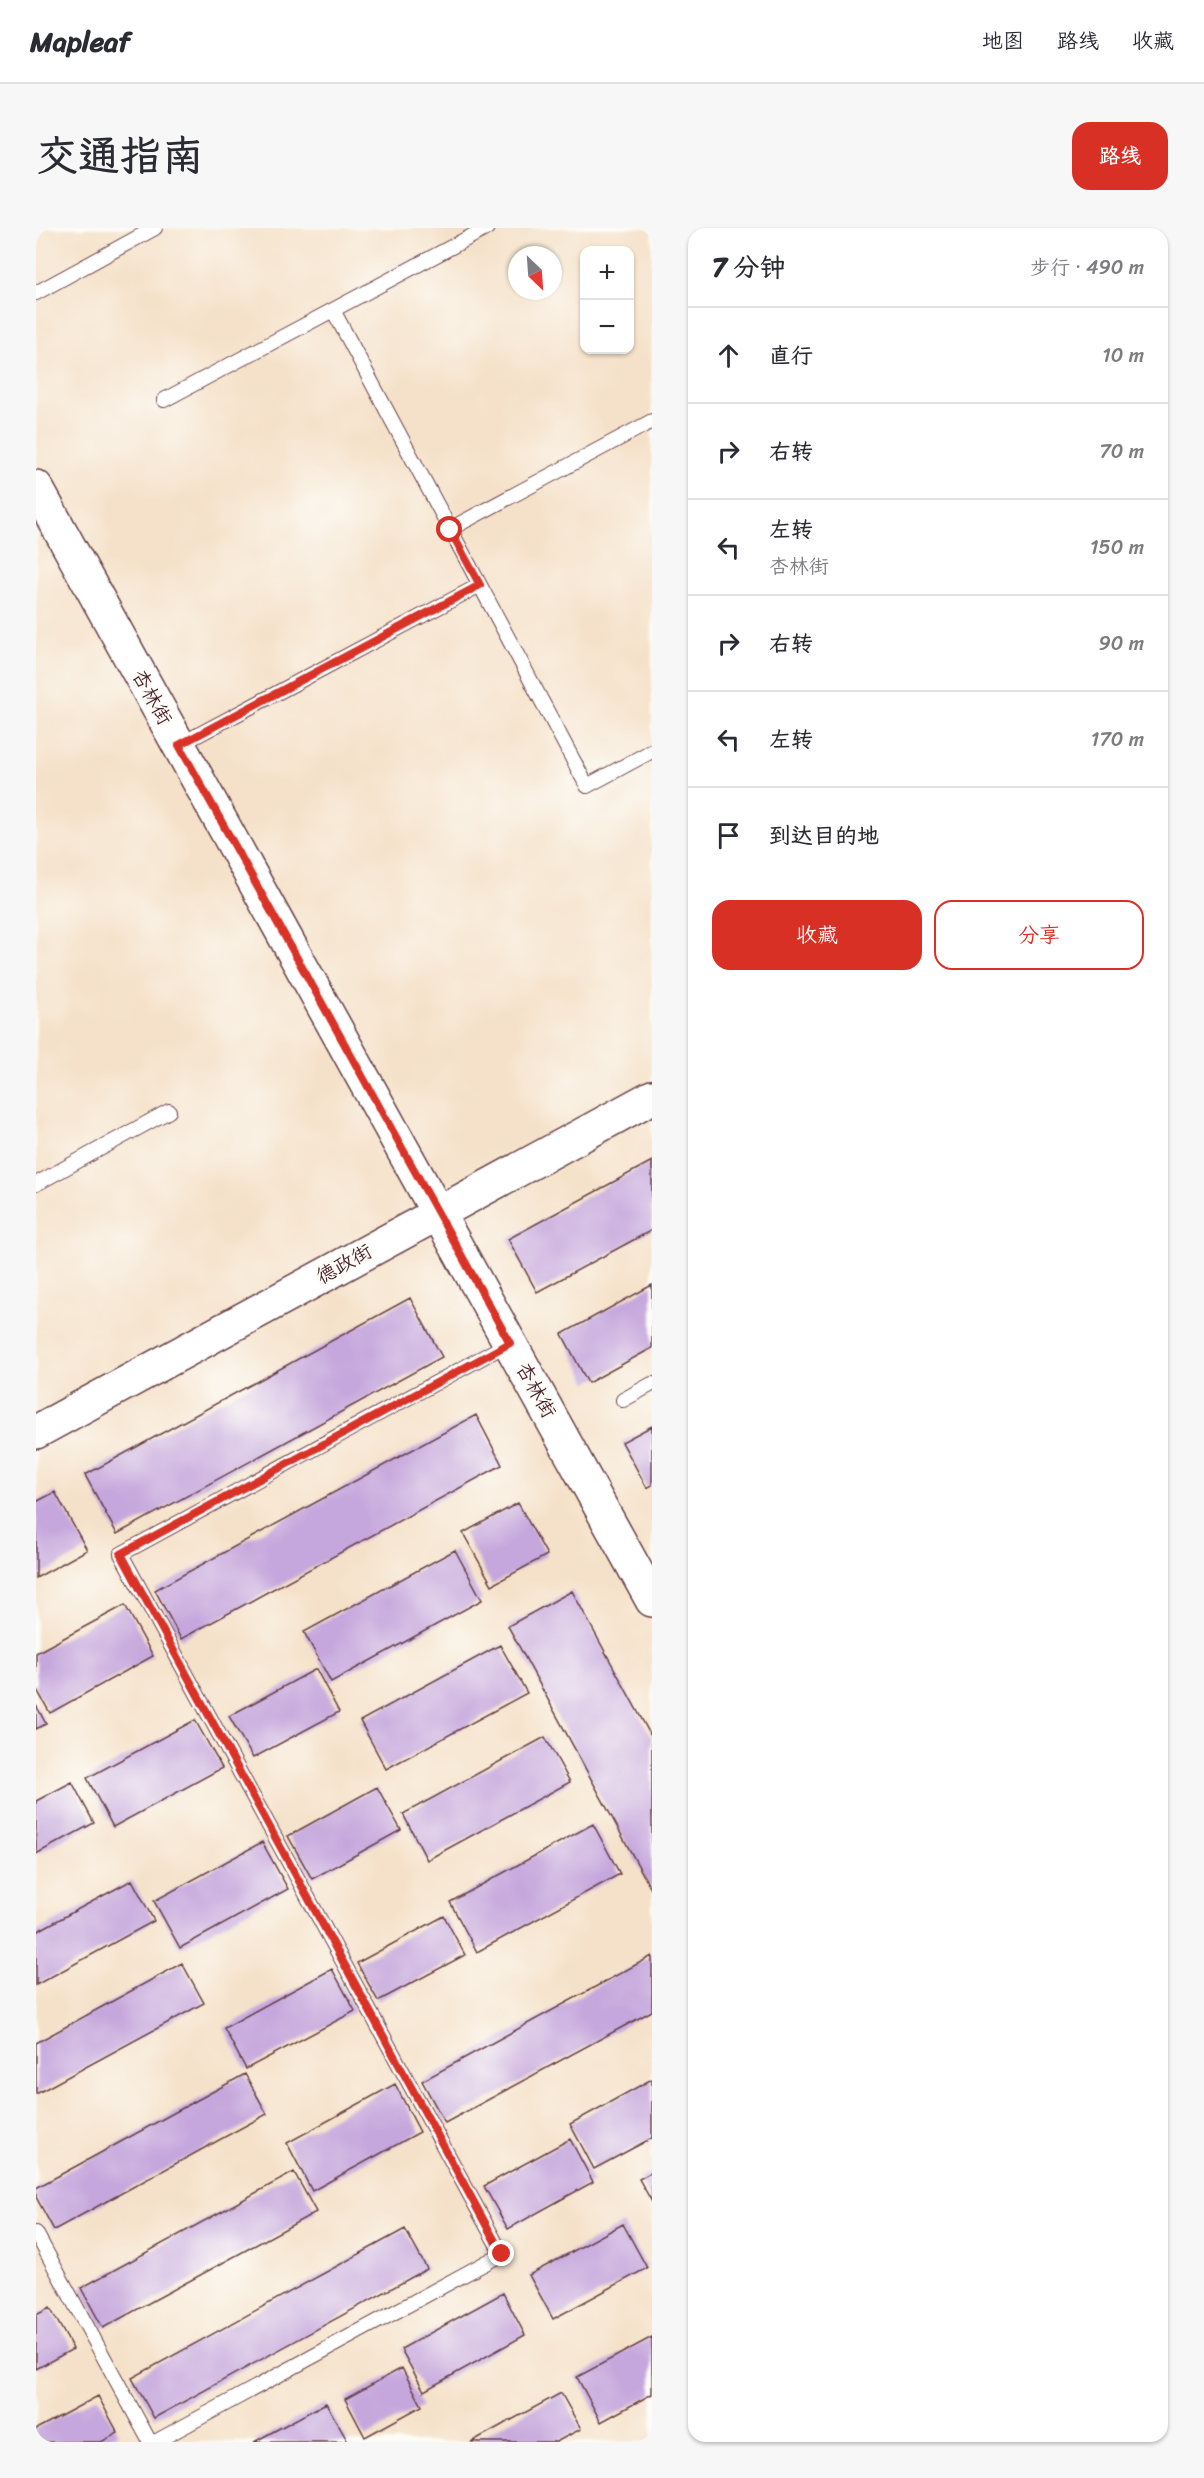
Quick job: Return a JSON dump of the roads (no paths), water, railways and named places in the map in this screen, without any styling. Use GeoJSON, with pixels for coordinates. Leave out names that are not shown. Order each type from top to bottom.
{"type":"FeatureCollection","features":[{"type":"Feature","properties":{"kind":"street","name":"杏林街"},"geometry":{"type":"LineString","coordinates":[[36,487],[652,1600]]}},
{"type":"Feature","properties":{"kind":"street","name":"德政街"},"geometry":{"type":"LineString","coordinates":[[36,1432],[652,1097]]}},
{"type":"Feature","properties":{"kind":"lane"},"geometry":{"type":"LineString","coordinates":[[36,293],[155,228]]}},
{"type":"Feature","properties":{"kind":"lane"},"geometry":{"type":"LineString","coordinates":[[164,400],[486,228]]}},
{"type":"Feature","properties":{"kind":"lane"},"geometry":{"type":"LineString","coordinates":[[333,310],[587,786],[652,751]]}},
{"type":"Feature","properties":{"kind":"lane"},"geometry":{"type":"LineString","coordinates":[[450,530],[652,422]]}},
{"type":"Feature","properties":{"kind":"lane"},"geometry":{"type":"LineString","coordinates":[[179,745],[480,585]]}},
{"type":"Feature","properties":{"kind":"lane"},"geometry":{"type":"LineString","coordinates":[[36,1184],[169,1111]]}},
{"type":"Feature","properties":{"kind":"lane"},"geometry":{"type":"LineString","coordinates":[[155,2442],[502,2254],[121,1554],[510,1343]]}},
{"type":"Feature","properties":{"kind":"lane"},"geometry":{"type":"LineString","coordinates":[[623,1400],[652,1384]]}},
{"type":"Feature","properties":{"kind":"lane"},"geometry":{"type":"LineString","coordinates":[[36,2233],[150,2442]]}}]}
